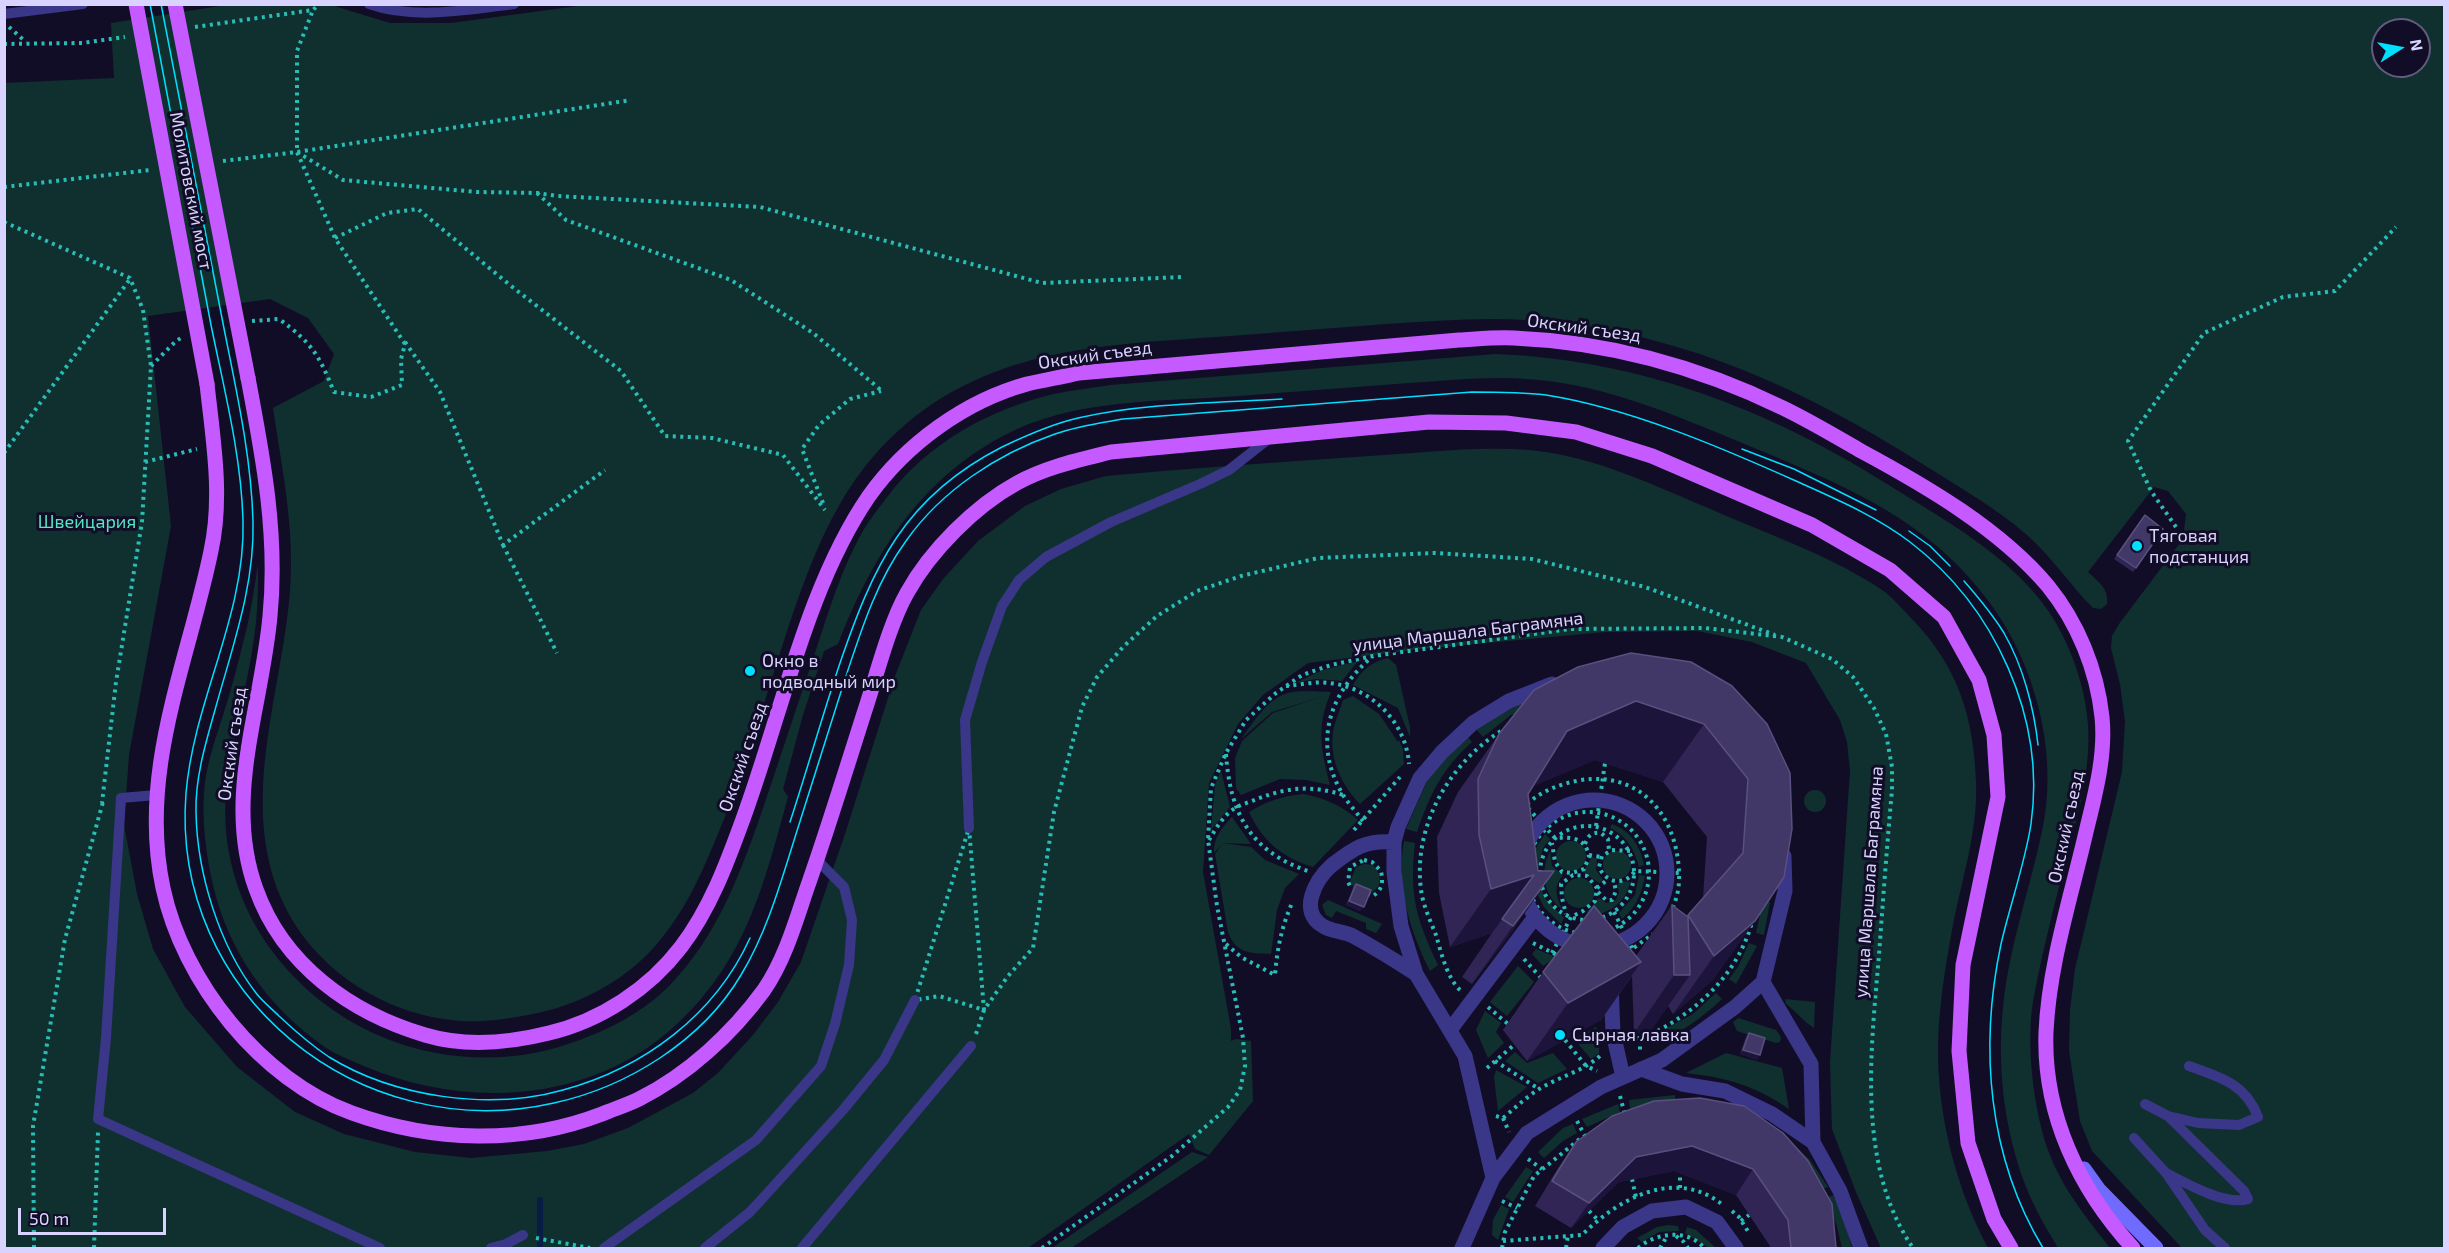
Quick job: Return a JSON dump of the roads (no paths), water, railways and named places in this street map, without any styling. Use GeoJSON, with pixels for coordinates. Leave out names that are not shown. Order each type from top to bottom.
{"type":"FeatureCollection","features":[{"type":"Feature","properties":{"kind":"main road","name":"Молитовский мост"},"geometry":{"type":"LineString","coordinates":[[136,4],[207,384],[217,476],[217,514],[212,550],[166,726],[156,795]]}},
{"type":"Feature","properties":{"kind":"main road","name":"Молитовский мост"},"geometry":{"type":"LineString","coordinates":[[175,4],[248,378]]}},
{"type":"Feature","properties":{"kind":"main road","name":"Окский съезд"},"geometry":{"type":"LineString","coordinates":[[248,378],[271,516],[273,563],[270,619],[246,758],[242,811],[247,853],[256,889],[268,915],[285,942],[305,966],[339,996],[380,1019],[430,1037],[479,1042],[537,1036],[565,1029],[591,1018],[617,1005],[645,985],[681,947],[718,883],[753,793],[824,581],[846,532],[872,492],[903,457],[939,427],[985,400],[1025,385],[1079,373],[1459,340],[1513,338],[1581,345],[1650,358],[1714,378],[1784,408],[1967,514],[2019,555],[2049,587],[2068,614],[2084,646],[2095,679],[2102,720],[2099,780],[2050,991],[2046,1035],[2052,1096],[2057,1123],[2065,1144],[2091,1194],[2133,1248]]}},
{"type":"Feature","properties":{"kind":"main road"},"geometry":{"type":"LineString","coordinates":[[156,795],[156,834],[163,888],[180,943],[212,998],[255,1051],[307,1092],[341,1109],[378,1122],[435,1133],[482,1138],[535,1132],[589,1119],[639,1099],[683,1072],[730,1031],[766,987],[784,952],[817,860],[884,650],[906,594],[942,543],[976,513],[1017,483],[1060,465],[1110,453],[1429,422],[1506,423],[1576,432],[1652,456],[1812,525],[1890,570],[1944,617],[1979,680],[1994,735],[1998,797],[1963,965],[1959,1051],[1968,1143],[1994,1218],[2011,1248]]}},
{"type":"Feature","properties":{"kind":"main road"},"geometry":{"type":"LineString","coordinates":[[2065,1144],[2099,1190],[2156,1248]]}},
{"type":"Feature","properties":{"kind":"street"},"geometry":{"type":"LineString","coordinates":[[1493,1178],[1465,1056],[1416,974],[1401,926],[1394,872],[1394,842],[1398,827],[1420,778],[1442,752],[1473,723],[1509,701],[1550,684],[1570,683]]}},
{"type":"Feature","properties":{"kind":"street"},"geometry":{"type":"LineString","coordinates":[[1582,800],[1598,806],[1606,800],[1630,809],[1649,823],[1661,843],[1673,873],[1658,911],[1630,944],[1613,955],[1600,946],[1576,944],[1563,934],[1554,934],[1535,917],[1524,895],[1526,846],[1558,808],[1582,800]]}},
{"type":"Feature","properties":{"kind":"street"},"geometry":{"type":"LineString","coordinates":[[1394,842],[1374,841],[1353,849],[1329,868],[1314,891],[1309,905],[1313,919],[1324,927],[1350,934],[1416,974]]}},
{"type":"Feature","properties":{"kind":"street"},"geometry":{"type":"LineString","coordinates":[[1462,1248],[1493,1178],[1527,1133],[1601,1087],[1662,1060],[1735,1007],[1763,982],[1785,891],[1784,843]]}},
{"type":"Feature","properties":{"kind":"street"},"geometry":{"type":"LineString","coordinates":[[1450,1030],[1524,942],[1535,917]]}},
{"type":"Feature","properties":{"kind":"street"},"geometry":{"type":"LineString","coordinates":[[1613,955],[1614,1033],[1623,1077]]}},
{"type":"Feature","properties":{"kind":"street"},"geometry":{"type":"LineString","coordinates":[[1763,982],[1810,1064],[1813,1142],[1840,1191],[1861,1248]]}},
{"type":"Feature","properties":{"kind":"street"},"geometry":{"type":"LineString","coordinates":[[1641,1069],[1682,1084],[1725,1091],[1772,1114],[1813,1142]]}},
{"type":"Feature","properties":{"kind":"street"},"geometry":{"type":"LineString","coordinates":[[1603,1248],[1623,1227],[1652,1211],[1686,1207],[1717,1222],[1736,1248]]}},
{"type":"Feature","properties":{"kind":"lane"},"geometry":{"type":"LineString","coordinates":[[4,14],[83,4]]}},
{"type":"Feature","properties":{"kind":"lane"},"geometry":{"type":"LineString","coordinates":[[369,4],[388,11],[438,13],[514,4]]}},
{"type":"Feature","properties":{"kind":"lane"},"geometry":{"type":"LineString","coordinates":[[969,828],[965,720],[1002,606],[1018,580],[1046,557],[1111,522],[1229,470],[1271,437]]}},
{"type":"Feature","properties":{"kind":"lane"},"geometry":{"type":"LineString","coordinates":[[156,795],[121,798],[106,1038],[98,1119],[380,1248]]}},
{"type":"Feature","properties":{"kind":"lane"},"geometry":{"type":"LineString","coordinates":[[604,1248],[756,1140],[821,1066],[836,1024],[849,964],[852,920],[844,887],[817,860]]}},
{"type":"Feature","properties":{"kind":"lane"},"geometry":{"type":"LineString","coordinates":[[705,1248],[750,1212],[843,1110],[884,1060],[915,1000]]}},
{"type":"Feature","properties":{"kind":"lane"},"geometry":{"type":"LineString","coordinates":[[802,1248],[971,1046]]}},
{"type":"Feature","properties":{"kind":"lane"},"geometry":{"type":"LineString","coordinates":[[2145,1104],[2168,1116],[2198,1123],[2239,1125],[2258,1117],[2252,1100],[2226,1079],[2189,1066]]}},
{"type":"Feature","properties":{"kind":"lane"},"geometry":{"type":"LineString","coordinates":[[2166,1173],[2193,1188],[2238,1202],[2248,1199],[2244,1191],[2168,1116]]}},
{"type":"Feature","properties":{"kind":"lane"},"geometry":{"type":"LineString","coordinates":[[2134,1138],[2166,1173],[2205,1230],[2225,1248]]}},
{"type":"Feature","properties":{"kind":"lane"},"geometry":{"type":"LineString","coordinates":[[492,1248],[507,1244],[523,1235]]}},
{"type":"Feature","properties":{"kind":"waterway"},"geometry":{"type":"LineString","coordinates":[[540,1200],[540,1248]]}},
{"type":"Feature","properties":{"kind":"tram line"},"geometry":{"type":"LineString","coordinates":[[150,4],[231,422],[242,495],[242,555],[236,590],[191,758],[186,793],[189,866],[209,932],[244,991],[291,1040],[348,1077],[412,1101],[482,1111],[554,1103],[581,1096],[635,1073],[684,1040],[706,1021],[725,999],[750,959],[766,924],[857,643],[886,573],[906,541],[936,506],[972,476],[1012,452],[1055,434],[1123,419],[1472,392],[1546,395],[1609,409],[1674,430],[1767,468],[1855,509],[1910,542],[1940,568],[1967,599],[1990,632],[2008,668],[2022,705],[2030,744],[2034,784],[2028,839],[2001,944],[1994,983],[1990,1062],[1993,1101],[2010,1177],[2043,1248]]}},
{"type":"Feature","properties":{"kind":"tram line"},"geometry":{"type":"LineString","coordinates":[[161,4],[241,416],[252,495],[253,545],[246,593],[205,747],[196,799],[197,835],[212,907],[231,953],[243,974],[256,993],[297,1032],[329,1057],[355,1071],[412,1091],[474,1099],[504,1099],[563,1090],[621,1068],[649,1053],[697,1014],[735,966],[750,938]]}},
{"type":"Feature","properties":{"kind":"tram line"},"geometry":{"type":"LineString","coordinates":[[790,822],[839,666],[865,597],[897,538],[916,512],[940,488],[968,467],[1002,447],[1068,420],[1154,406],[1282,399]]}},
{"type":"Feature","properties":{"kind":"tram line"},"geometry":{"type":"LineString","coordinates":[[1742,449],[1794,469],[1876,510]]}},
{"type":"Feature","properties":{"kind":"tram line"},"geometry":{"type":"LineString","coordinates":[[1909,531],[1930,546],[1950,566]]}},
{"type":"Feature","properties":{"kind":"tram line"},"geometry":{"type":"LineString","coordinates":[[1964,581],[2004,633],[2017,659],[2027,688],[2038,745]]}},
{"type":"Feature","properties":{"kind":"place","name":"Тяговая подстанция"},"geometry":{"type":"Point","coordinates":[2137,546]}},
{"type":"Feature","properties":{"kind":"place","name":"Окно в подводный мир"},"geometry":{"type":"Point","coordinates":[750,671]}},
{"type":"Feature","properties":{"kind":"place","name":"Сырная лавка"},"geometry":{"type":"Point","coordinates":[1560,1035]}},
{"type":"Feature","properties":{"kind":"park label","name":"Швейцария"},"geometry":{"type":"Point","coordinates":[87,522]}}]}
